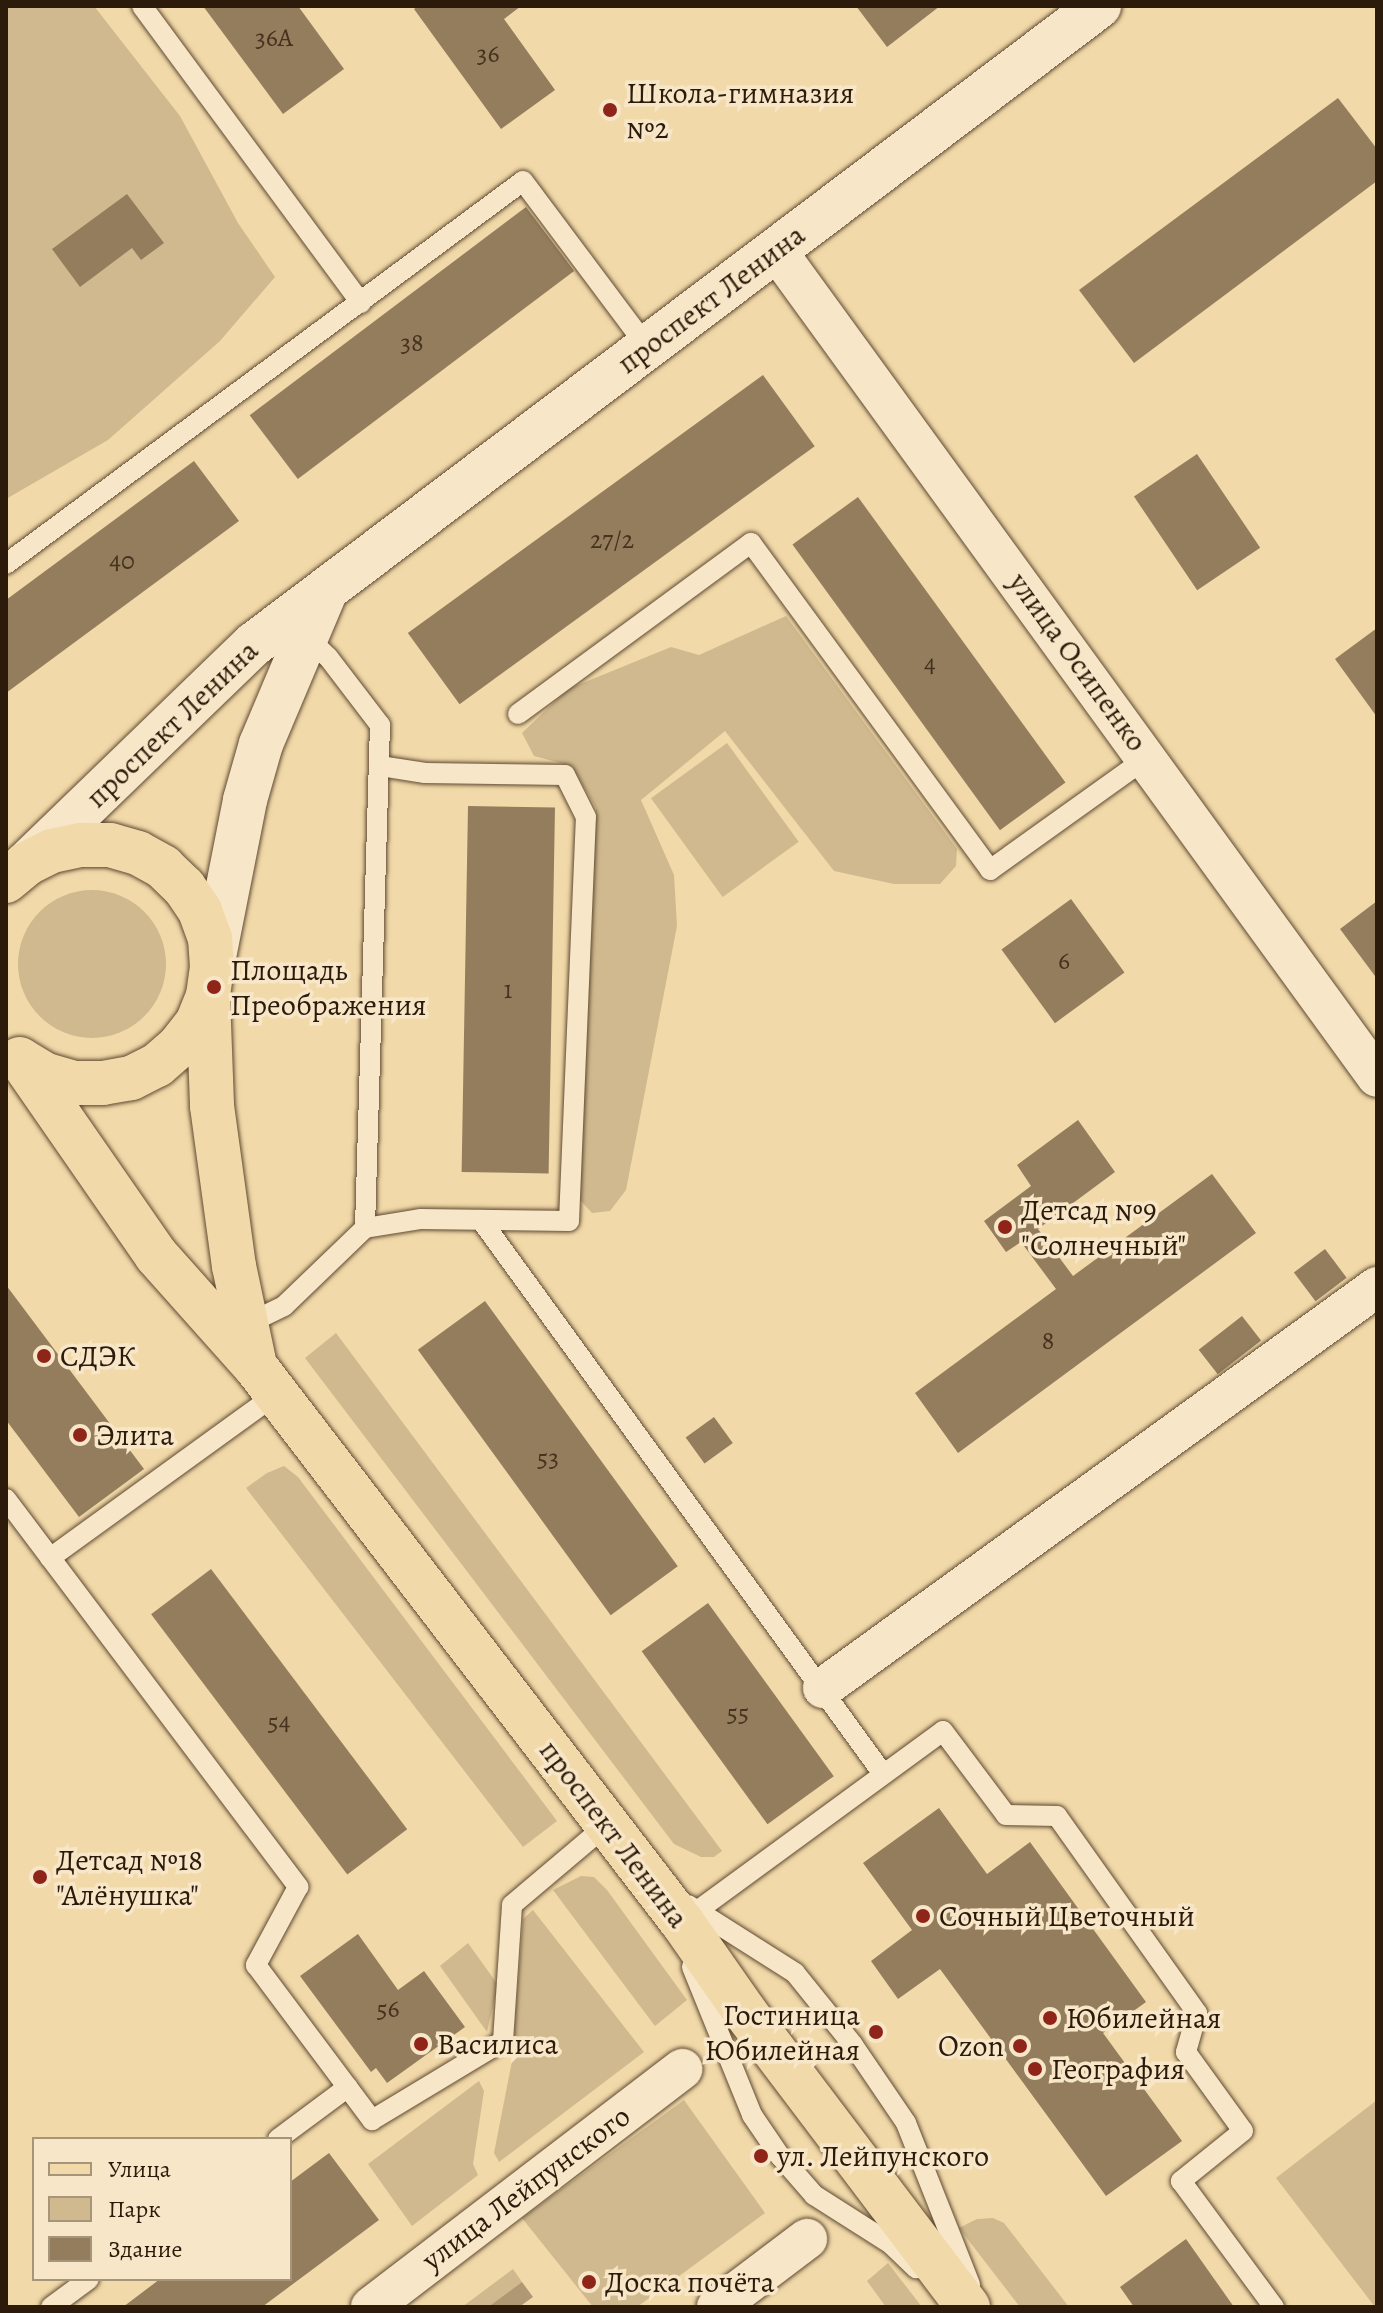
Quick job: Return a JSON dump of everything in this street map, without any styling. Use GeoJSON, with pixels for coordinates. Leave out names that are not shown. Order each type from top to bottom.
{"type":"FeatureCollection","features":[{"type":"Feature","properties":{"kind":"main road","name":"проспект Ленина"},"geometry":{"type":"LineString","coordinates":[[16,872],[254,644],[1099,6]]}},
{"type":"Feature","properties":{"kind":"main road","name":"проспект Ленина"},"geometry":{"type":"LineString","coordinates":[[258,1362],[212,1106],[210,982],[245,800],[279,695],[325,593]]}},
{"type":"Feature","properties":{"kind":"main road"},"geometry":{"type":"LineString","coordinates":[[13,1053],[46,1075],[74,1083],[103,1083],[131,1078],[157,1065],[179,1046],[197,1023],[210,982],[210,938],[200,911],[184,887],[163,867],[138,853],[110,845],[81,845],[52,851],[16,872]]}},
{"type":"Feature","properties":{"kind":"main road","name":"проспект Ленина"},"geometry":{"type":"LineString","coordinates":[[13,1053],[156,1255],[258,1362],[650,1880],[690,1916],[968,2307]]}},
{"type":"Feature","properties":{"kind":"street","name":"улица Осипенко"},"geometry":{"type":"LineString","coordinates":[[776,250],[1148,757],[1377,1077]]}},
{"type":"Feature","properties":{"kind":"street"},"geometry":{"type":"LineString","coordinates":[[823,1688],[1377,1287]]}},
{"type":"Feature","properties":{"kind":"street","name":"улица Лейпунского"},"geometry":{"type":"LineString","coordinates":[[371,2307],[682,2069]]}},
{"type":"Feature","properties":{"kind":"street"},"geometry":{"type":"LineString","coordinates":[[717,2307],[807,2239]]}},
{"type":"Feature","properties":{"kind":"lane"},"geometry":{"type":"LineString","coordinates":[[142,6],[361,303]]}},
{"type":"Feature","properties":{"kind":"lane"},"geometry":{"type":"LineString","coordinates":[[6,564],[523,181],[647,347]]}},
{"type":"Feature","properties":{"kind":"lane"},"geometry":{"type":"LineString","coordinates":[[518,714],[751,543],[990,870],[1148,757]]}},
{"type":"Feature","properties":{"kind":"lane"},"geometry":{"type":"LineString","coordinates":[[305,635],[328,657],[380,725],[365,1228]]}},
{"type":"Feature","properties":{"kind":"lane"},"geometry":{"type":"LineString","coordinates":[[50,1558],[258,1362],[284,1306],[365,1228],[421,1219],[569,1221],[586,817],[565,775],[425,773],[380,766]]}},
{"type":"Feature","properties":{"kind":"lane"},"geometry":{"type":"LineString","coordinates":[[481,1220],[883,1774]]}},
{"type":"Feature","properties":{"kind":"lane"},"geometry":{"type":"LineString","coordinates":[[6,1499],[298,1887],[256,1965],[372,2120],[503,2041],[512,1905],[608,1824]]}},
{"type":"Feature","properties":{"kind":"lane"},"geometry":{"type":"LineString","coordinates":[[980,2307],[906,2123],[853,2045],[795,1973],[690,1916],[943,1731],[1006,1815],[1057,1816],[1197,2013],[1186,2052],[1243,2131],[1181,2181],[1274,2307]]}},
{"type":"Feature","properties":{"kind":"lane"},"geometry":{"type":"LineString","coordinates":[[650,1880],[709,2003],[752,2115],[780,2156],[814,2195],[891,2244],[957,2307]]}},
{"type":"Feature","properties":{"kind":"lane"},"geometry":{"type":"LineString","coordinates":[[281,2137],[348,2087]]}},
{"type":"Feature","properties":{"kind":"lane"},"geometry":{"type":"LineString","coordinates":[[51,2307],[86,2281]]}},
{"type":"Feature","properties":{"kind":"green space"},"geometry":{"type":"Polygon","coordinates":[[[6,6],[94,6],[180,116],[238,223],[275,277],[220,341],[108,440],[6,499],[6,6]]]}},
{"type":"Feature","properties":{"kind":"green space"},"geometry":{"type":"Polygon","coordinates":[[[786,616],[957,849],[956,866],[940,884],[894,884],[834,871],[725,731],[641,800],[674,875],[677,926],[626,1190],[610,1211],[592,1213],[579,1199],[596,808],[572,766],[534,756],[522,733],[568,689],[671,647],[699,655],[786,616]]]}},
{"type":"Feature","properties":{"kind":"green space"},"geometry":{"type":"Polygon","coordinates":[[[727,743],[799,842],[723,897],[651,798],[727,743]]]}},
{"type":"Feature","properties":{"kind":"green space"},"geometry":{"type":"Polygon","coordinates":[[[92,890],[120,896],[144,912],[160,936],[166,964],[160,992],[144,1016],[120,1032],[92,1038],[64,1032],[40,1016],[24,992],[18,964],[24,936],[40,912],[64,896],[92,890]]]}},
{"type":"Feature","properties":{"kind":"green space"},"geometry":{"type":"Polygon","coordinates":[[[336,1333],[722,1851],[714,1857],[701,1857],[674,1844],[305,1358],[336,1333]]]}},
{"type":"Feature","properties":{"kind":"green space"},"geometry":{"type":"Polygon","coordinates":[[[284,1466],[298,1477],[557,1821],[523,1847],[246,1488],[267,1473],[284,1466]]]}},
{"type":"Feature","properties":{"kind":"green space"},"geometry":{"type":"Polygon","coordinates":[[[581,1876],[594,1877],[607,1890],[687,2000],[655,2026],[553,1890],[581,1876]]]}},
{"type":"Feature","properties":{"kind":"green space"},"geometry":{"type":"Polygon","coordinates":[[[533,1910],[644,2052],[499,2162],[494,2153],[512,2061],[523,1919],[533,1910]]]}},
{"type":"Feature","properties":{"kind":"green space"},"geometry":{"type":"Polygon","coordinates":[[[468,1943],[498,1985],[487,2032],[440,1966],[468,1943]]]}},
{"type":"Feature","properties":{"kind":"green space"},"geometry":{"type":"Polygon","coordinates":[[[479,2081],[484,2091],[473,2164],[478,2175],[412,2226],[368,2164],[479,2081]]]}},
{"type":"Feature","properties":{"kind":"green space"},"geometry":{"type":"Polygon","coordinates":[[[684,2100],[765,2213],[637,2307],[593,2307],[522,2218],[684,2100]]]}},
{"type":"Feature","properties":{"kind":"green space"},"geometry":{"type":"Polygon","coordinates":[[[1377,2100],[1377,2307],[1375,2307],[1276,2178],[1377,2100]]]}},
{"type":"Feature","properties":{"kind":"green space"},"geometry":{"type":"Polygon","coordinates":[[[993,2218],[1004,2223],[1069,2307],[1020,2307],[959,2228],[977,2219],[993,2218]]]}},
{"type":"Feature","properties":{"kind":"green space"},"geometry":{"type":"Polygon","coordinates":[[[888,2263],[922,2307],[886,2307],[867,2281],[888,2263]]]}},
{"type":"Feature","properties":{"kind":"green space"},"geometry":{"type":"Polygon","coordinates":[[[513,2269],[522,2282],[488,2307],[462,2307],[513,2269]]]}},
{"type":"Feature","properties":{"kind":"shaded area"},"geometry":{"type":"Polygon","coordinates":[[[522,2282],[533,2297],[519,2307],[488,2307],[522,2282]]]}},
{"type":"Feature","properties":{"kind":"building"},"geometry":{"type":"Polygon","coordinates":[[[203,6],[298,6],[344,69],[283,114],[203,6]]]}},
{"type":"Feature","properties":{"kind":"building"},"geometry":{"type":"Polygon","coordinates":[[[418,6],[521,6],[504,19],[555,90],[501,129],[414,9],[418,6]]]}},
{"type":"Feature","properties":{"kind":"building"},"geometry":{"type":"Polygon","coordinates":[[[856,6],[940,6],[887,47],[856,6]]]}},
{"type":"Feature","properties":{"kind":"building"},"geometry":{"type":"Polygon","coordinates":[[[1338,98],[1377,149],[1377,181],[1134,363],[1079,290],[1338,98]]]}},
{"type":"Feature","properties":{"kind":"building"},"geometry":{"type":"Polygon","coordinates":[[[127,194],[164,243],[141,260],[132,248],[80,287],[52,249],[127,194]]]}},
{"type":"Feature","properties":{"kind":"building"},"geometry":{"type":"Polygon","coordinates":[[[526,207],[574,271],[298,479],[250,415],[526,207]]]}},
{"type":"Feature","properties":{"kind":"building"},"geometry":{"type":"Polygon","coordinates":[[[763,375],[815,446],[460,704],[408,633],[763,375]]]}},
{"type":"Feature","properties":{"kind":"building"},"geometry":{"type":"Polygon","coordinates":[[[1197,454],[1260,548],[1197,590],[1134,496],[1197,454]]]}},
{"type":"Feature","properties":{"kind":"building"},"geometry":{"type":"Polygon","coordinates":[[[194,461],[239,521],[6,693],[6,600],[194,461]]]}},
{"type":"Feature","properties":{"kind":"building"},"geometry":{"type":"Polygon","coordinates":[[[858,497],[1065,783],[1000,830],[792,545],[858,497]]]}},
{"type":"Feature","properties":{"kind":"building"},"geometry":{"type":"Polygon","coordinates":[[[1377,628],[1377,717],[1335,659],[1377,628]]]}},
{"type":"Feature","properties":{"kind":"building"},"geometry":{"type":"Polygon","coordinates":[[[468,806],[555,808],[549,1173],[462,1172],[468,806]]]}},
{"type":"Feature","properties":{"kind":"building"},"geometry":{"type":"Polygon","coordinates":[[[1071,899],[1124,973],[1055,1023],[1001,950],[1071,899]]]}},
{"type":"Feature","properties":{"kind":"building"},"geometry":{"type":"Polygon","coordinates":[[[1377,901],[1377,974],[1375,976],[1340,929],[1377,901]]]}},
{"type":"Feature","properties":{"kind":"building"},"geometry":{"type":"Polygon","coordinates":[[[1078,1120],[1115,1172],[1038,1229],[1073,1276],[1212,1174],[1256,1233],[958,1453],[915,1393],[1056,1289],[1021,1242],[1006,1252],[984,1221],[1031,1186],[1017,1165],[1078,1120]]]}},
{"type":"Feature","properties":{"kind":"building"},"geometry":{"type":"Polygon","coordinates":[[[1325,1249],[1347,1278],[1316,1301],[1294,1272],[1325,1249]]]}},
{"type":"Feature","properties":{"kind":"building"},"geometry":{"type":"Polygon","coordinates":[[[6,1285],[144,1469],[79,1517],[6,1420],[6,1285]]]}},
{"type":"Feature","properties":{"kind":"building"},"geometry":{"type":"Polygon","coordinates":[[[485,1301],[678,1566],[611,1615],[418,1350],[485,1301]]]}},
{"type":"Feature","properties":{"kind":"building"},"geometry":{"type":"Polygon","coordinates":[[[1242,1316],[1261,1340],[1218,1374],[1199,1350],[1242,1316]]]}},
{"type":"Feature","properties":{"kind":"building"},"geometry":{"type":"Polygon","coordinates":[[[714,1417],[733,1443],[704,1463],[686,1438],[714,1417]]]}},
{"type":"Feature","properties":{"kind":"building"},"geometry":{"type":"Polygon","coordinates":[[[211,1569],[407,1829],[347,1874],[151,1614],[211,1569]]]}},
{"type":"Feature","properties":{"kind":"building"},"geometry":{"type":"Polygon","coordinates":[[[708,1603],[834,1776],[767,1824],[642,1651],[708,1603]]]}},
{"type":"Feature","properties":{"kind":"building","name":"Юбилейная"},"geometry":{"type":"Polygon","coordinates":[[[939,1808],[987,1874],[1030,1842],[1146,2002],[1103,2033],[1182,2141],[1106,2196],[940,1969],[898,1999],[871,1961],[912,1930],[863,1863],[939,1808]]]}},
{"type":"Feature","properties":{"kind":"building"},"geometry":{"type":"Polygon","coordinates":[[[358,1934],[398,1990],[424,1971],[465,2027],[387,2083],[376,2068],[371,2072],[300,1976],[358,1934]]]}},
{"type":"Feature","properties":{"kind":"building"},"geometry":{"type":"Polygon","coordinates":[[[329,2153],[379,2220],[262,2307],[123,2307],[157,2281],[292,2281],[292,2181],[329,2153]]]}},
{"type":"Feature","properties":{"kind":"building"},"geometry":{"type":"Polygon","coordinates":[[[1186,2239],[1234,2307],[1134,2307],[1120,2287],[1186,2239]]]}},
{"type":"Feature","properties":{"kind":"place","name":"Школа-гимназия №2"},"geometry":{"type":"Point","coordinates":[610,110]}},
{"type":"Feature","properties":{"kind":"place","name":"Площадь Преображения"},"geometry":{"type":"Point","coordinates":[214,987]}},
{"type":"Feature","properties":{"kind":"place","name":"Детсад №9 \"Солнечный\""},"geometry":{"type":"Point","coordinates":[1005,1227]}},
{"type":"Feature","properties":{"kind":"place","name":"СДЭК"},"geometry":{"type":"Point","coordinates":[44,1356]}},
{"type":"Feature","properties":{"kind":"place","name":"Элита"},"geometry":{"type":"Point","coordinates":[80,1435]}},
{"type":"Feature","properties":{"kind":"place","name":"Детсад №18 \"Алёнушка\""},"geometry":{"type":"Point","coordinates":[40,1877]}},
{"type":"Feature","properties":{"kind":"place","name":"Сочный Цветочный"},"geometry":{"type":"Point","coordinates":[923,1916]}},
{"type":"Feature","properties":{"kind":"place","name":"Юбилейная"},"geometry":{"type":"Point","coordinates":[1050,2018]}},
{"type":"Feature","properties":{"kind":"place","name":"Гостиница Юбилейная"},"geometry":{"type":"Point","coordinates":[876,2032]}},
{"type":"Feature","properties":{"kind":"place","name":"Василиса"},"geometry":{"type":"Point","coordinates":[421,2044]}},
{"type":"Feature","properties":{"kind":"place","name":"Ozon"},"geometry":{"type":"Point","coordinates":[1020,2046]}},
{"type":"Feature","properties":{"kind":"place","name":"География"},"geometry":{"type":"Point","coordinates":[1035,2069]}},
{"type":"Feature","properties":{"kind":"place","name":"ул. Лейпунского"},"geometry":{"type":"Point","coordinates":[761,2156]}},
{"type":"Feature","properties":{"kind":"place","name":"Доска почёта"},"geometry":{"type":"Point","coordinates":[589,2282]}}]}
